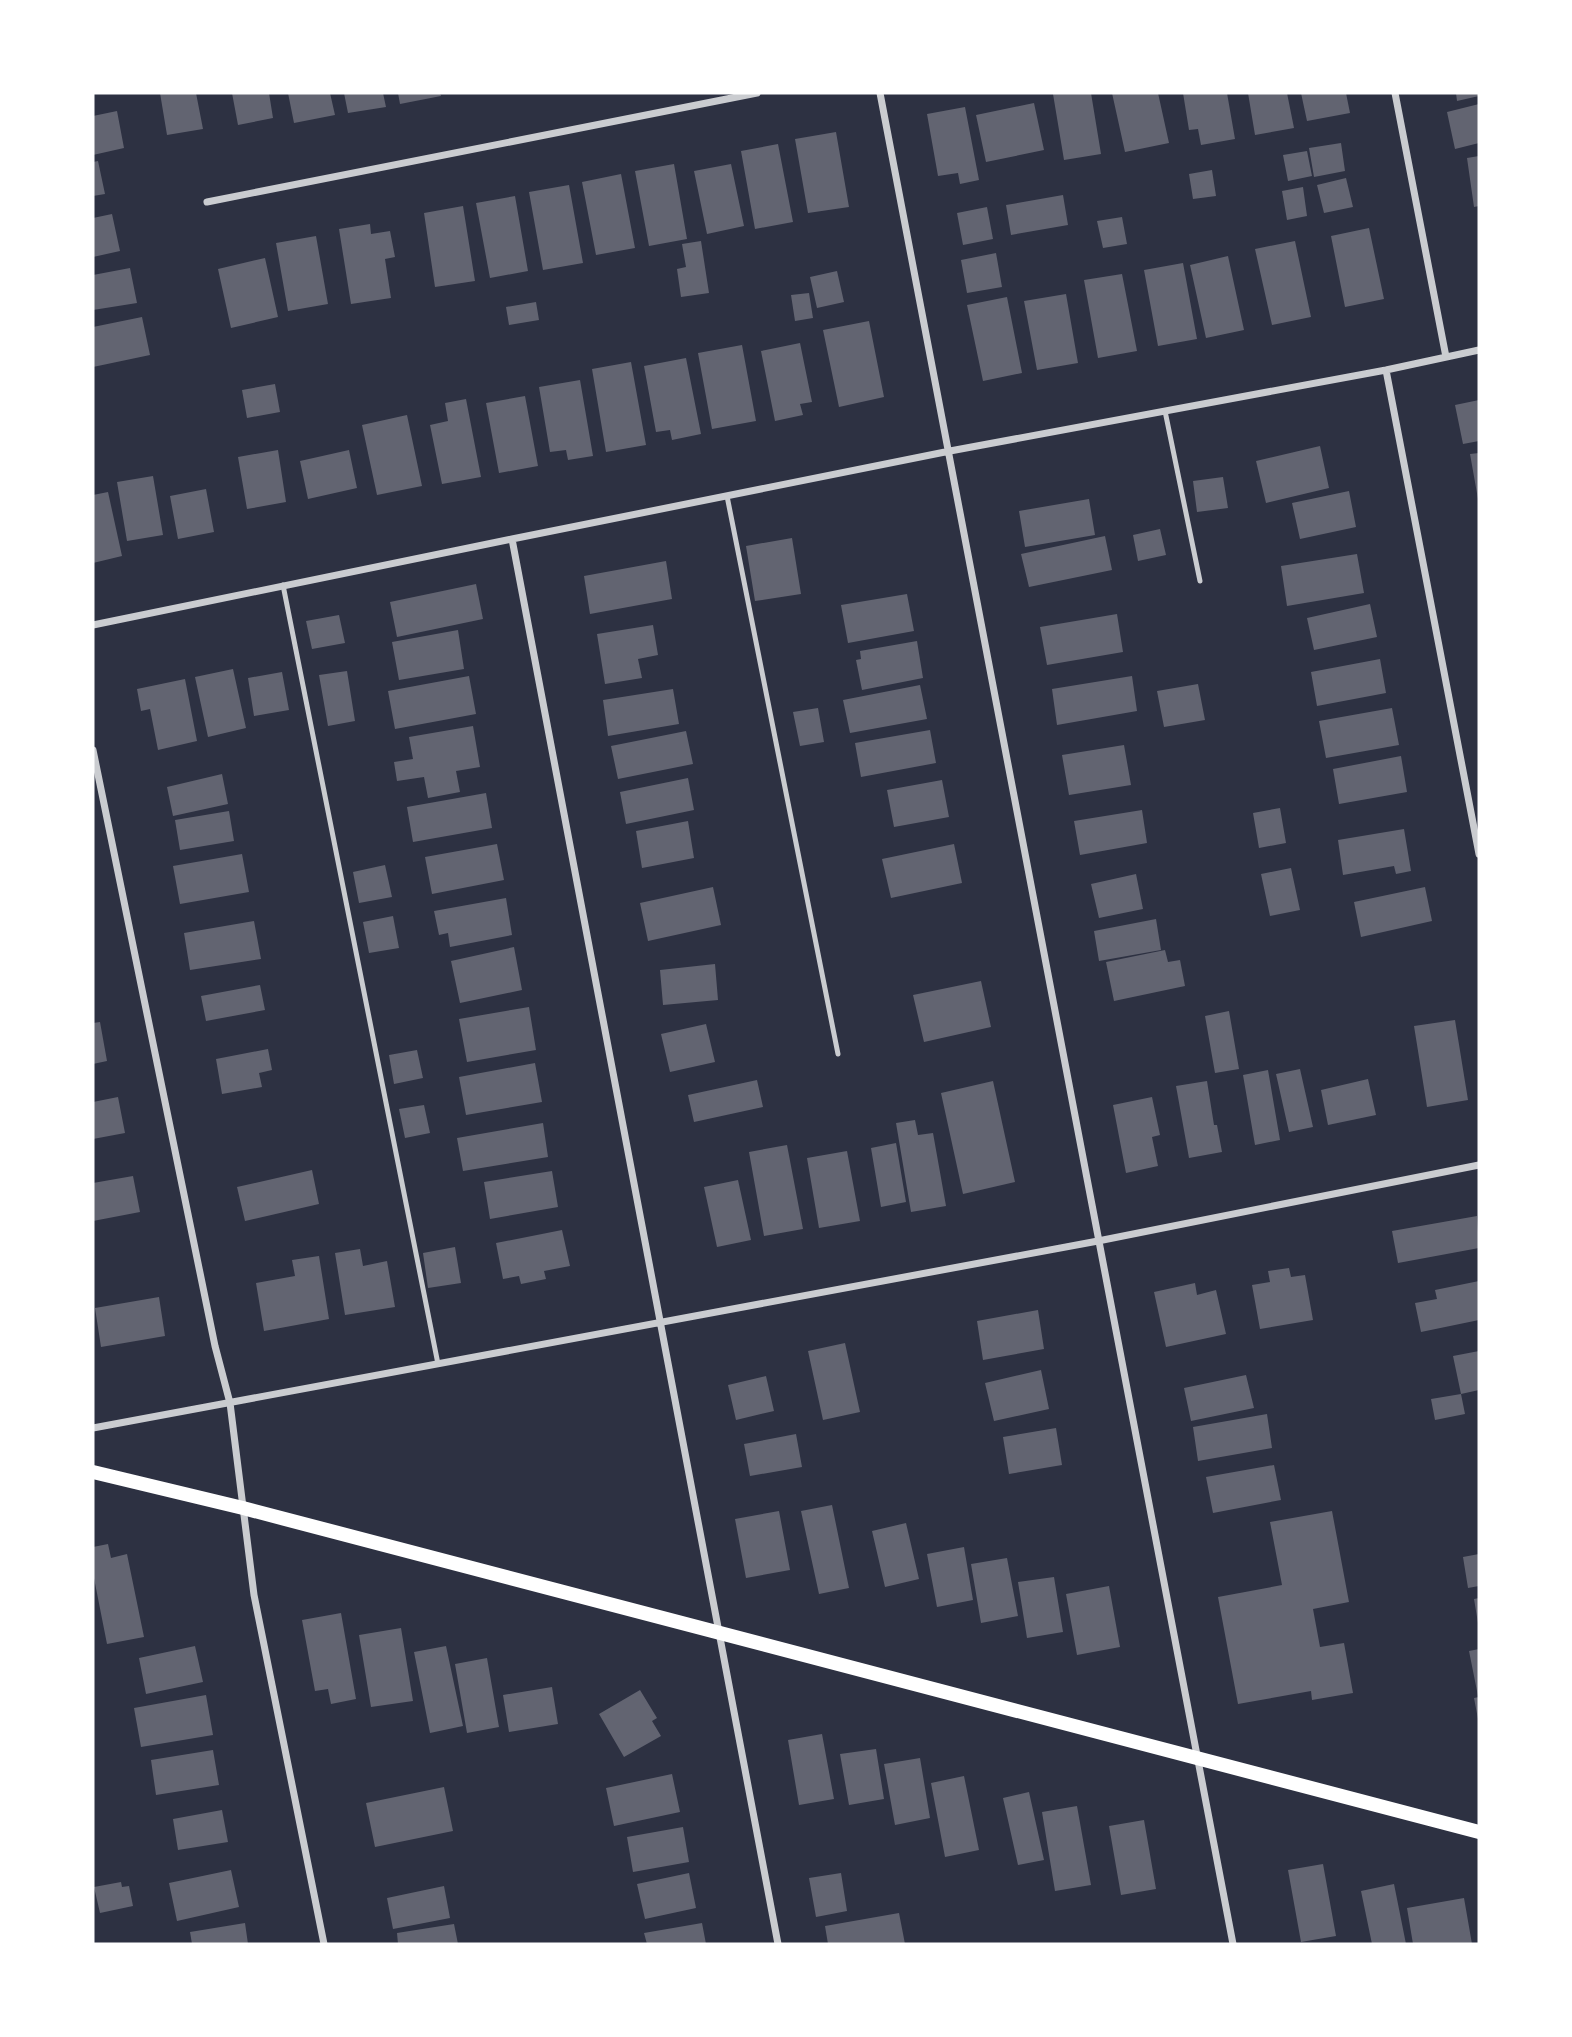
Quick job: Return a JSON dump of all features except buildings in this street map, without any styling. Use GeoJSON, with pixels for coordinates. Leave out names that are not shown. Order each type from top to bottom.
{"type":"FeatureCollection","features":[{"type":"Feature","properties":{"kind":"main road"},"geometry":{"type":"LineString","coordinates":[[93,1472],[243,1508],[1479,1832]]}},
{"type":"Feature","properties":{"kind":"street"},"geometry":{"type":"LineString","coordinates":[[207,202],[757,93]]}},
{"type":"Feature","properties":{"kind":"street"},"geometry":{"type":"LineString","coordinates":[[880,93],[1233,1944]]}},
{"type":"Feature","properties":{"kind":"street"},"geometry":{"type":"LineString","coordinates":[[1395,93],[1446,357]]}},
{"type":"Feature","properties":{"kind":"street"},"geometry":{"type":"LineString","coordinates":[[93,625],[950,451],[1479,351]]}},
{"type":"Feature","properties":{"kind":"street"},"geometry":{"type":"LineString","coordinates":[[1386,370],[1479,854]]}},
{"type":"Feature","properties":{"kind":"street"},"geometry":{"type":"LineString","coordinates":[[512,538],[778,1944]]}},
{"type":"Feature","properties":{"kind":"street"},"geometry":{"type":"LineString","coordinates":[[93,750],[215,1346],[230,1403],[254,1595],[324,1944]]}},
{"type":"Feature","properties":{"kind":"street"},"geometry":{"type":"LineString","coordinates":[[93,1428],[1098,1241],[1479,1165]]}},
{"type":"Feature","properties":{"kind":"lane"},"geometry":{"type":"LineString","coordinates":[[1165,411],[1200,581]]}},
{"type":"Feature","properties":{"kind":"lane"},"geometry":{"type":"LineString","coordinates":[[727,496],[838,1054]]}},
{"type":"Feature","properties":{"kind":"lane"},"geometry":{"type":"LineString","coordinates":[[284,585],[438,1364]]}}]}
